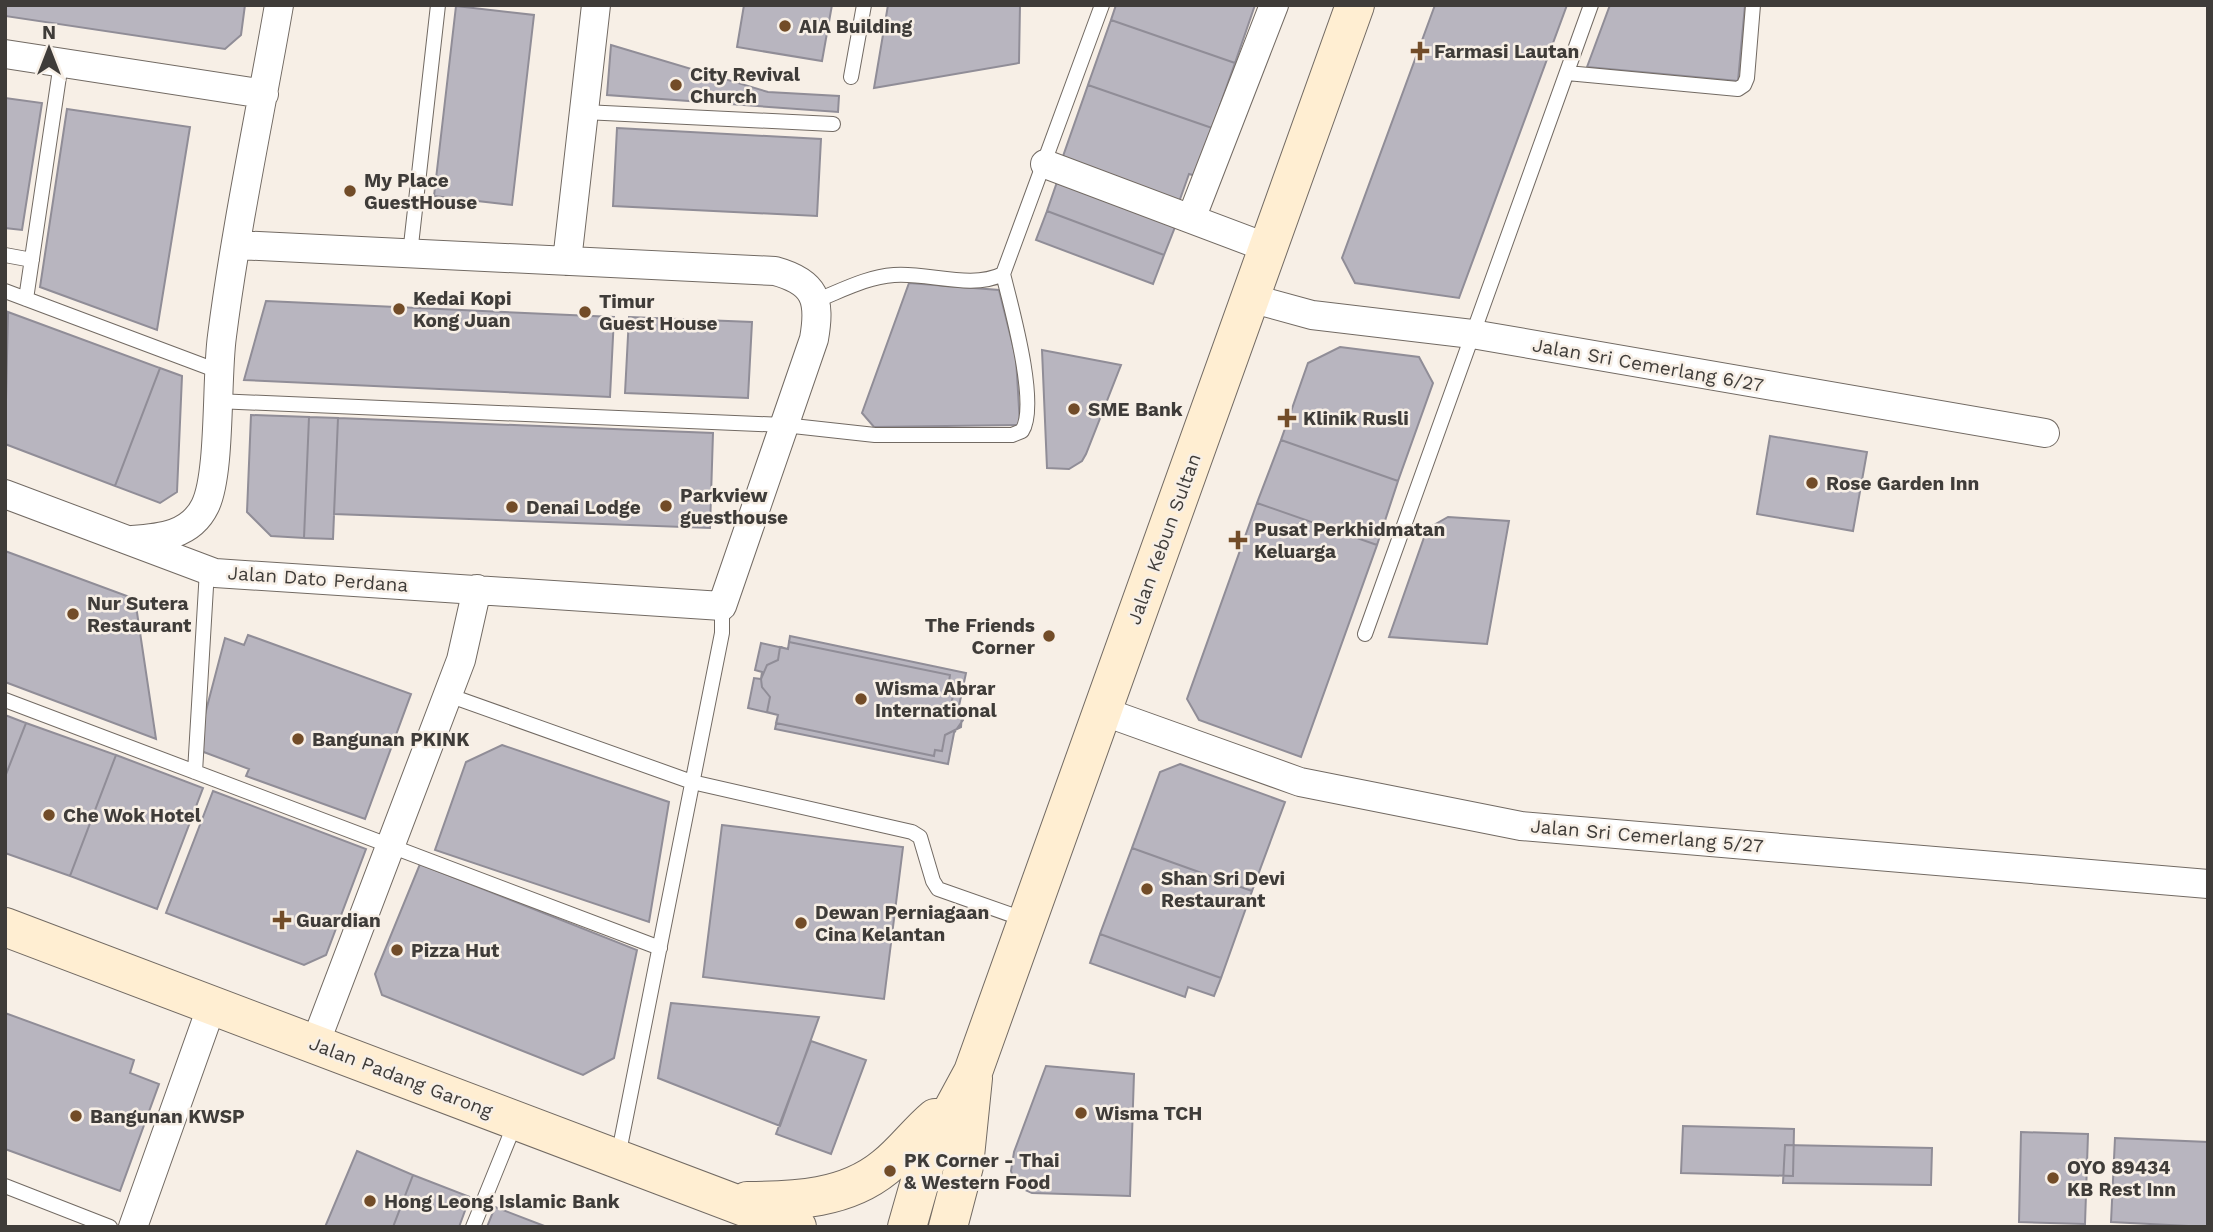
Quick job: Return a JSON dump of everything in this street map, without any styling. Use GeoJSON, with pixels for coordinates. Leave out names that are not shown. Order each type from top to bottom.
{"type":"FeatureCollection","features":[{"type":"Feature","properties":{"kind":"main road","name":"Jalan Kebun Sultan"},"geometry":{"type":"LineString","coordinates":[[906,1227],[927,1157],[965,1085],[1028,921],[1355,5]]}},
{"type":"Feature","properties":{"kind":"main road","name":"Jalan Padang Garong"},"geometry":{"type":"LineString","coordinates":[[5,926],[617,1159],[751,1213],[797,1227]]}},
{"type":"Feature","properties":{"kind":"main road","name":"Jalan Kebun Sultan"},"geometry":{"type":"LineString","coordinates":[[948,1227],[964,1166],[965,1085]]}},
{"type":"Feature","properties":{"kind":"main road"},"geometry":{"type":"LineString","coordinates":[[751,1213],[818,1198],[852,1187],[884,1169],[965,1085]]}},
{"type":"Feature","properties":{"kind":"street"},"geometry":{"type":"LineString","coordinates":[[130,541],[164,538],[190,525],[205,506],[212,478],[218,371],[279,5]]}},
{"type":"Feature","properties":{"kind":"street"},"geometry":{"type":"LineString","coordinates":[[567,261],[596,5]]}},
{"type":"Feature","properties":{"kind":"street"},"geometry":{"type":"LineString","coordinates":[[1191,219],[1274,5]]}},
{"type":"Feature","properties":{"kind":"street"},"geometry":{"type":"LineString","coordinates":[[5,54],[264,94]]}},
{"type":"Feature","properties":{"kind":"street"},"geometry":{"type":"LineString","coordinates":[[1045,164],[1268,248]]}},
{"type":"Feature","properties":{"kind":"street"},"geometry":{"type":"LineString","coordinates":[[237,245],[775,271],[794,276],[808,286],[815,301],[817,319],[814,339],[722,606]]}},
{"type":"Feature","properties":{"kind":"street","name":"Jalan Sri Cemerlang 6/27"},"geometry":{"type":"LineString","coordinates":[[1250,298],[1312,315],[1472,334],[2045,433]]}},
{"type":"Feature","properties":{"kind":"street","name":"Jalan Dato Perdana"},"geometry":{"type":"LineString","coordinates":[[5,495],[207,570],[234,575],[722,606]]}},
{"type":"Feature","properties":{"kind":"street"},"geometry":{"type":"LineString","coordinates":[[315,1044],[461,660],[477,589]]}},
{"type":"Feature","properties":{"kind":"street","name":"Jalan Sri Cemerlang 5/27"},"geometry":{"type":"LineString","coordinates":[[1102,711],[1308,784],[1521,826],[2208,884]]}},
{"type":"Feature","properties":{"kind":"street"},"geometry":{"type":"LineString","coordinates":[[134,1227],[212,1005]]}},
{"type":"Feature","properties":{"kind":"lane"},"geometry":{"type":"LineString","coordinates":[[410,254],[438,5]]}},
{"type":"Feature","properties":{"kind":"lane"},"geometry":{"type":"LineString","coordinates":[[851,77],[864,5]]}},
{"type":"Feature","properties":{"kind":"lane"},"geometry":{"type":"LineString","coordinates":[[216,401],[784,425],[875,435],[1019,433],[1026,419],[1022,349],[1003,274],[1102,5]]}},
{"type":"Feature","properties":{"kind":"lane"},"geometry":{"type":"LineString","coordinates":[[1365,634],[1591,5]]}},
{"type":"Feature","properties":{"kind":"lane"},"geometry":{"type":"LineString","coordinates":[[1567,73],[1738,89],[1744,85],[1747,78],[1753,5]]}},
{"type":"Feature","properties":{"kind":"lane"},"geometry":{"type":"LineString","coordinates":[[26,299],[61,62]]}},
{"type":"Feature","properties":{"kind":"lane"},"geometry":{"type":"LineString","coordinates":[[584,112],[834,124]]}},
{"type":"Feature","properties":{"kind":"lane"},"geometry":{"type":"LineString","coordinates":[[5,255],[32,260]]}},
{"type":"Feature","properties":{"kind":"lane"},"geometry":{"type":"LineString","coordinates":[[815,301],[874,277],[897,274],[984,280],[1003,274]]}},
{"type":"Feature","properties":{"kind":"lane"},"geometry":{"type":"LineString","coordinates":[[5,291],[218,371]]}},
{"type":"Feature","properties":{"kind":"lane"},"geometry":{"type":"LineString","coordinates":[[195,772],[207,570]]}},
{"type":"Feature","properties":{"kind":"lane"},"geometry":{"type":"LineString","coordinates":[[617,1159],[722,633],[722,606]]}},
{"type":"Feature","properties":{"kind":"lane"},"geometry":{"type":"LineString","coordinates":[[448,695],[692,782],[912,832],[920,837],[933,881],[938,889],[948,895],[1028,921]]}},
{"type":"Feature","properties":{"kind":"lane"},"geometry":{"type":"LineString","coordinates":[[5,700],[660,948]]}},
{"type":"Feature","properties":{"kind":"lane"},"geometry":{"type":"LineString","coordinates":[[472,1227],[516,1121]]}},
{"type":"Feature","properties":{"kind":"lane"},"geometry":{"type":"LineString","coordinates":[[5,1186],[110,1227]]}},
{"type":"Feature","properties":{"kind":"building"},"geometry":{"type":"Polygon","coordinates":[[[5,5],[245,5],[241,35],[225,49],[5,16],[5,5]]]}},
{"type":"Feature","properties":{"kind":"building","name":"AIA Building"},"geometry":{"type":"Polygon","coordinates":[[[744,5],[832,5],[822,61],[737,47],[744,5]]]}},
{"type":"Feature","properties":{"kind":"building"},"geometry":{"type":"Polygon","coordinates":[[[888,5],[1020,5],[1019,63],[874,88],[888,5]]]}},
{"type":"Feature","properties":{"kind":"building"},"geometry":{"type":"Polygon","coordinates":[[[1116,5],[1255,5],[1235,63],[1111,20],[1116,5]]]}},
{"type":"Feature","properties":{"kind":"building"},"geometry":{"type":"Polygon","coordinates":[[[1435,5],[1567,5],[1459,298],[1355,283],[1342,258],[1435,5]]]}},
{"type":"Feature","properties":{"kind":"building"},"geometry":{"type":"Polygon","coordinates":[[[1610,5],[1745,5],[1738,81],[1587,67],[1610,5]]]}},
{"type":"Feature","properties":{"kind":"building"},"geometry":{"type":"Polygon","coordinates":[[[456,6],[534,15],[512,205],[434,196],[456,6]]]}},
{"type":"Feature","properties":{"kind":"building"},"geometry":{"type":"Polygon","coordinates":[[[1111,20],[1235,63],[1212,128],[1088,85],[1111,20]]]}},
{"type":"Feature","properties":{"kind":"building","name":"City Revival Church"},"geometry":{"type":"Polygon","coordinates":[[[611,45],[768,92],[839,96],[838,112],[607,95],[611,45]]]}},
{"type":"Feature","properties":{"kind":"building"},"geometry":{"type":"Polygon","coordinates":[[[1088,85],[1212,128],[1196,176],[1189,174],[1179,202],[1061,162],[1088,85]]]}},
{"type":"Feature","properties":{"kind":"building"},"geometry":{"type":"Polygon","coordinates":[[[5,98],[42,103],[22,230],[5,228],[5,98]]]}},
{"type":"Feature","properties":{"kind":"building"},"geometry":{"type":"Polygon","coordinates":[[[67,109],[190,127],[157,330],[40,287],[67,109]]]}},
{"type":"Feature","properties":{"kind":"building"},"geometry":{"type":"Polygon","coordinates":[[[617,128],[821,139],[817,216],[613,206],[617,128]]]}},
{"type":"Feature","properties":{"kind":"building"},"geometry":{"type":"Polygon","coordinates":[[[1057,182],[1175,227],[1164,255],[1047,211],[1057,182]]]}},
{"type":"Feature","properties":{"kind":"building"},"geometry":{"type":"Polygon","coordinates":[[[1047,211],[1164,255],[1153,284],[1036,240],[1047,211]]]}},
{"type":"Feature","properties":{"kind":"building"},"geometry":{"type":"Polygon","coordinates":[[[909,283],[999,290],[1016,358],[1020,425],[874,427],[862,413],[909,283]]]}},
{"type":"Feature","properties":{"kind":"building"},"geometry":{"type":"Polygon","coordinates":[[[266,301],[614,317],[610,397],[244,380],[266,301]]]}},
{"type":"Feature","properties":{"kind":"building"},"geometry":{"type":"Polygon","coordinates":[[[8,312],[160,368],[115,486],[5,444],[8,312]]]}},
{"type":"Feature","properties":{"kind":"building"},"geometry":{"type":"Polygon","coordinates":[[[629,317],[752,322],[748,398],[625,393],[629,317]]]}},
{"type":"Feature","properties":{"kind":"building"},"geometry":{"type":"Polygon","coordinates":[[[1340,347],[1419,357],[1433,383],[1398,481],[1281,440],[1308,363],[1340,347]]]}},
{"type":"Feature","properties":{"kind":"building","name":"SME Bank"},"geometry":{"type":"Polygon","coordinates":[[[1042,350],[1121,365],[1086,454],[1082,461],[1069,469],[1047,468],[1042,350]]]}},
{"type":"Feature","properties":{"kind":"building"},"geometry":{"type":"Polygon","coordinates":[[[160,368],[182,376],[177,492],[160,503],[115,486],[160,368]]]}},
{"type":"Feature","properties":{"kind":"building"},"geometry":{"type":"Polygon","coordinates":[[[251,415],[309,417],[304,538],[271,536],[247,512],[251,415]]]}},
{"type":"Feature","properties":{"kind":"building"},"geometry":{"type":"Polygon","coordinates":[[[309,417],[338,418],[333,539],[304,538],[309,417]]]}},
{"type":"Feature","properties":{"kind":"building"},"geometry":{"type":"Polygon","coordinates":[[[338,418],[713,433],[710,528],[334,514],[338,418]]]}},
{"type":"Feature","properties":{"kind":"building","name":"Rose Garden Inn"},"geometry":{"type":"Polygon","coordinates":[[[1770,436],[1867,452],[1853,531],[1757,514],[1770,436]]]}},
{"type":"Feature","properties":{"kind":"building"},"geometry":{"type":"Polygon","coordinates":[[[1281,440],[1398,481],[1377,545],[1257,503],[1281,440]]]}},
{"type":"Feature","properties":{"kind":"building"},"geometry":{"type":"Polygon","coordinates":[[[1257,503],[1377,545],[1301,757],[1199,720],[1187,699],[1257,503]]]}},
{"type":"Feature","properties":{"kind":"building"},"geometry":{"type":"Polygon","coordinates":[[[1448,517],[1509,521],[1487,644],[1389,637],[1427,529],[1448,517]]]}},
{"type":"Feature","properties":{"kind":"building"},"geometry":{"type":"Polygon","coordinates":[[[5,551],[135,599],[156,739],[5,682],[5,551]]]}},
{"type":"Feature","properties":{"kind":"building","name":"Bangunan PKINK"},"geometry":{"type":"Polygon","coordinates":[[[248,635],[411,694],[365,819],[246,776],[249,769],[201,751],[202,726],[225,638],[244,645],[248,635]]]}},
{"type":"Feature","properties":{"kind":"building","name":"Wisma Abrar International"},"geometry":{"type":"Polygon","coordinates":[[[790,636],[966,673],[959,706],[963,720],[954,733],[948,764],[775,729],[778,715],[748,708],[754,678],[761,679],[762,672],[755,670],[761,643],[788,649],[790,636]]]}},
{"type":"Feature","properties":{"kind":"building","name":"Wisma Abrar International"},"geometry":{"type":"Polygon","coordinates":[[[789,642],[950,675],[949,682],[956,684],[952,700],[962,714],[961,727],[945,735],[942,751],[935,750],[934,756],[776,723],[778,715],[767,712],[770,697],[762,687],[761,679],[767,665],[778,660],[780,647],[788,649],[789,642]]]}},
{"type":"Feature","properties":{"kind":"building"},"geometry":{"type":"Polygon","coordinates":[[[5,715],[26,723],[5,777],[5,715]]]}},
{"type":"Feature","properties":{"kind":"building","name":"Che Wok Hotel"},"geometry":{"type":"Polygon","coordinates":[[[26,723],[116,755],[70,876],[5,853],[5,777],[26,723]]]}},
{"type":"Feature","properties":{"kind":"building"},"geometry":{"type":"Polygon","coordinates":[[[502,745],[669,802],[649,922],[435,850],[466,762],[502,745]]]}},
{"type":"Feature","properties":{"kind":"building"},"geometry":{"type":"Polygon","coordinates":[[[116,755],[203,788],[157,909],[70,876],[116,755]]]}},
{"type":"Feature","properties":{"kind":"building"},"geometry":{"type":"Polygon","coordinates":[[[1180,764],[1285,802],[1252,891],[1132,848],[1160,772],[1180,764]]]}},
{"type":"Feature","properties":{"kind":"building"},"geometry":{"type":"Polygon","coordinates":[[[213,791],[366,849],[326,955],[304,965],[166,913],[213,791]]]}},
{"type":"Feature","properties":{"kind":"building","name":"Dewan Perniagaan Cina Kelantan"},"geometry":{"type":"Polygon","coordinates":[[[722,825],[903,847],[884,999],[703,977],[722,825]]]}},
{"type":"Feature","properties":{"kind":"building"},"geometry":{"type":"Polygon","coordinates":[[[1132,848],[1252,891],[1221,978],[1100,934],[1132,848]]]}},
{"type":"Feature","properties":{"kind":"building"},"geometry":{"type":"Polygon","coordinates":[[[420,864],[637,950],[614,1058],[583,1075],[382,995],[375,974],[420,864]]]}},
{"type":"Feature","properties":{"kind":"building"},"geometry":{"type":"Polygon","coordinates":[[[1100,934],[1221,978],[1214,996],[1188,987],[1185,997],[1090,963],[1100,934]]]}},
{"type":"Feature","properties":{"kind":"building"},"geometry":{"type":"Polygon","coordinates":[[[671,1003],[819,1017],[780,1126],[658,1078],[671,1003]]]}},
{"type":"Feature","properties":{"kind":"building","name":"Bangunan KWSP"},"geometry":{"type":"Polygon","coordinates":[[[5,1013],[134,1060],[130,1073],[159,1084],[120,1191],[5,1149],[5,1013]]]}},
{"type":"Feature","properties":{"kind":"building"},"geometry":{"type":"Polygon","coordinates":[[[811,1041],[866,1060],[831,1154],[776,1134],[811,1041]]]}},
{"type":"Feature","properties":{"kind":"building","name":"Wisma TCH"},"geometry":{"type":"Polygon","coordinates":[[[1046,1066],[1134,1074],[1130,1196],[1032,1193],[1016,1186],[1011,1171],[1014,1152],[1046,1066]]]}},
{"type":"Feature","properties":{"kind":"building"},"geometry":{"type":"Polygon","coordinates":[[[1683,1126],[1794,1129],[1793,1176],[1681,1173],[1683,1126]]]}},
{"type":"Feature","properties":{"kind":"building","name":"OYO 89434 KB Rest Inn"},"geometry":{"type":"Polygon","coordinates":[[[2021,1132],[2088,1134],[2085,1224],[2019,1222],[2021,1132]]]}},
{"type":"Feature","properties":{"kind":"building"},"geometry":{"type":"Polygon","coordinates":[[[2115,1138],[2208,1142],[2208,1227],[2111,1222],[2115,1138]]]}},
{"type":"Feature","properties":{"kind":"building"},"geometry":{"type":"Polygon","coordinates":[[[1785,1145],[1932,1148],[1931,1185],[1783,1183],[1785,1145]]]}},
{"type":"Feature","properties":{"kind":"building","name":"Hong Leong Islamic Bank"},"geometry":{"type":"Polygon","coordinates":[[[357,1151],[413,1175],[393,1227],[325,1227],[357,1151]]]}},
{"type":"Feature","properties":{"kind":"building"},"geometry":{"type":"Polygon","coordinates":[[[413,1175],[470,1197],[459,1227],[393,1227],[413,1175]]]}},
{"type":"Feature","properties":{"kind":"building"},"geometry":{"type":"Polygon","coordinates":[[[495,1207],[547,1227],[487,1227],[495,1207]]]}},
{"type":"Feature","properties":{"kind":"place","name":"AIA Building"},"geometry":{"type":"Point","coordinates":[785,26]}},
{"type":"Feature","properties":{"kind":"place","name":"Farmasi Lautan"},"geometry":{"type":"Point","coordinates":[1420,51]}},
{"type":"Feature","properties":{"kind":"place","name":"City Revival Church"},"geometry":{"type":"Point","coordinates":[676,85]}},
{"type":"Feature","properties":{"kind":"place","name":"My Place GuestHouse"},"geometry":{"type":"Point","coordinates":[350,191]}},
{"type":"Feature","properties":{"kind":"place","name":"Kedai Kopi Kong Juan"},"geometry":{"type":"Point","coordinates":[399,309]}},
{"type":"Feature","properties":{"kind":"place","name":"Timur Guest House"},"geometry":{"type":"Point","coordinates":[585,312]}},
{"type":"Feature","properties":{"kind":"place","name":"SME Bank"},"geometry":{"type":"Point","coordinates":[1074,409]}},
{"type":"Feature","properties":{"kind":"place","name":"Klinik Rusli"},"geometry":{"type":"Point","coordinates":[1287,418]}},
{"type":"Feature","properties":{"kind":"place","name":"Rose Garden Inn"},"geometry":{"type":"Point","coordinates":[1812,483]}},
{"type":"Feature","properties":{"kind":"place","name":"Parkview guesthouse"},"geometry":{"type":"Point","coordinates":[666,506]}},
{"type":"Feature","properties":{"kind":"place","name":"Denai Lodge"},"geometry":{"type":"Point","coordinates":[512,507]}},
{"type":"Feature","properties":{"kind":"place","name":"Pusat Perkhidmatan Keluarga"},"geometry":{"type":"Point","coordinates":[1238,540]}},
{"type":"Feature","properties":{"kind":"place","name":"Nur Sutera Restaurant"},"geometry":{"type":"Point","coordinates":[73,614]}},
{"type":"Feature","properties":{"kind":"place","name":"The Friends Corner"},"geometry":{"type":"Point","coordinates":[1049,636]}},
{"type":"Feature","properties":{"kind":"place","name":"Wisma Abrar International"},"geometry":{"type":"Point","coordinates":[861,699]}},
{"type":"Feature","properties":{"kind":"place","name":"Bangunan PKINK"},"geometry":{"type":"Point","coordinates":[298,739]}},
{"type":"Feature","properties":{"kind":"place","name":"Che Wok Hotel"},"geometry":{"type":"Point","coordinates":[49,815]}},
{"type":"Feature","properties":{"kind":"place","name":"Shan Sri Devi Restaurant"},"geometry":{"type":"Point","coordinates":[1147,889]}},
{"type":"Feature","properties":{"kind":"place","name":"Guardian"},"geometry":{"type":"Point","coordinates":[282,920]}},
{"type":"Feature","properties":{"kind":"place","name":"Dewan Perniagaan Cina Kelantan"},"geometry":{"type":"Point","coordinates":[801,923]}},
{"type":"Feature","properties":{"kind":"place","name":"Pizza Hut"},"geometry":{"type":"Point","coordinates":[397,950]}},
{"type":"Feature","properties":{"kind":"place","name":"Wisma TCH"},"geometry":{"type":"Point","coordinates":[1081,1113]}},
{"type":"Feature","properties":{"kind":"place","name":"Bangunan KWSP"},"geometry":{"type":"Point","coordinates":[76,1116]}},
{"type":"Feature","properties":{"kind":"place","name":"PK Corner - Thai & Western Food"},"geometry":{"type":"Point","coordinates":[890,1171]}},
{"type":"Feature","properties":{"kind":"place","name":"OYO 89434 KB Rest Inn"},"geometry":{"type":"Point","coordinates":[2053,1178]}},
{"type":"Feature","properties":{"kind":"place","name":"Hong Leong Islamic Bank"},"geometry":{"type":"Point","coordinates":[370,1201]}}]}
